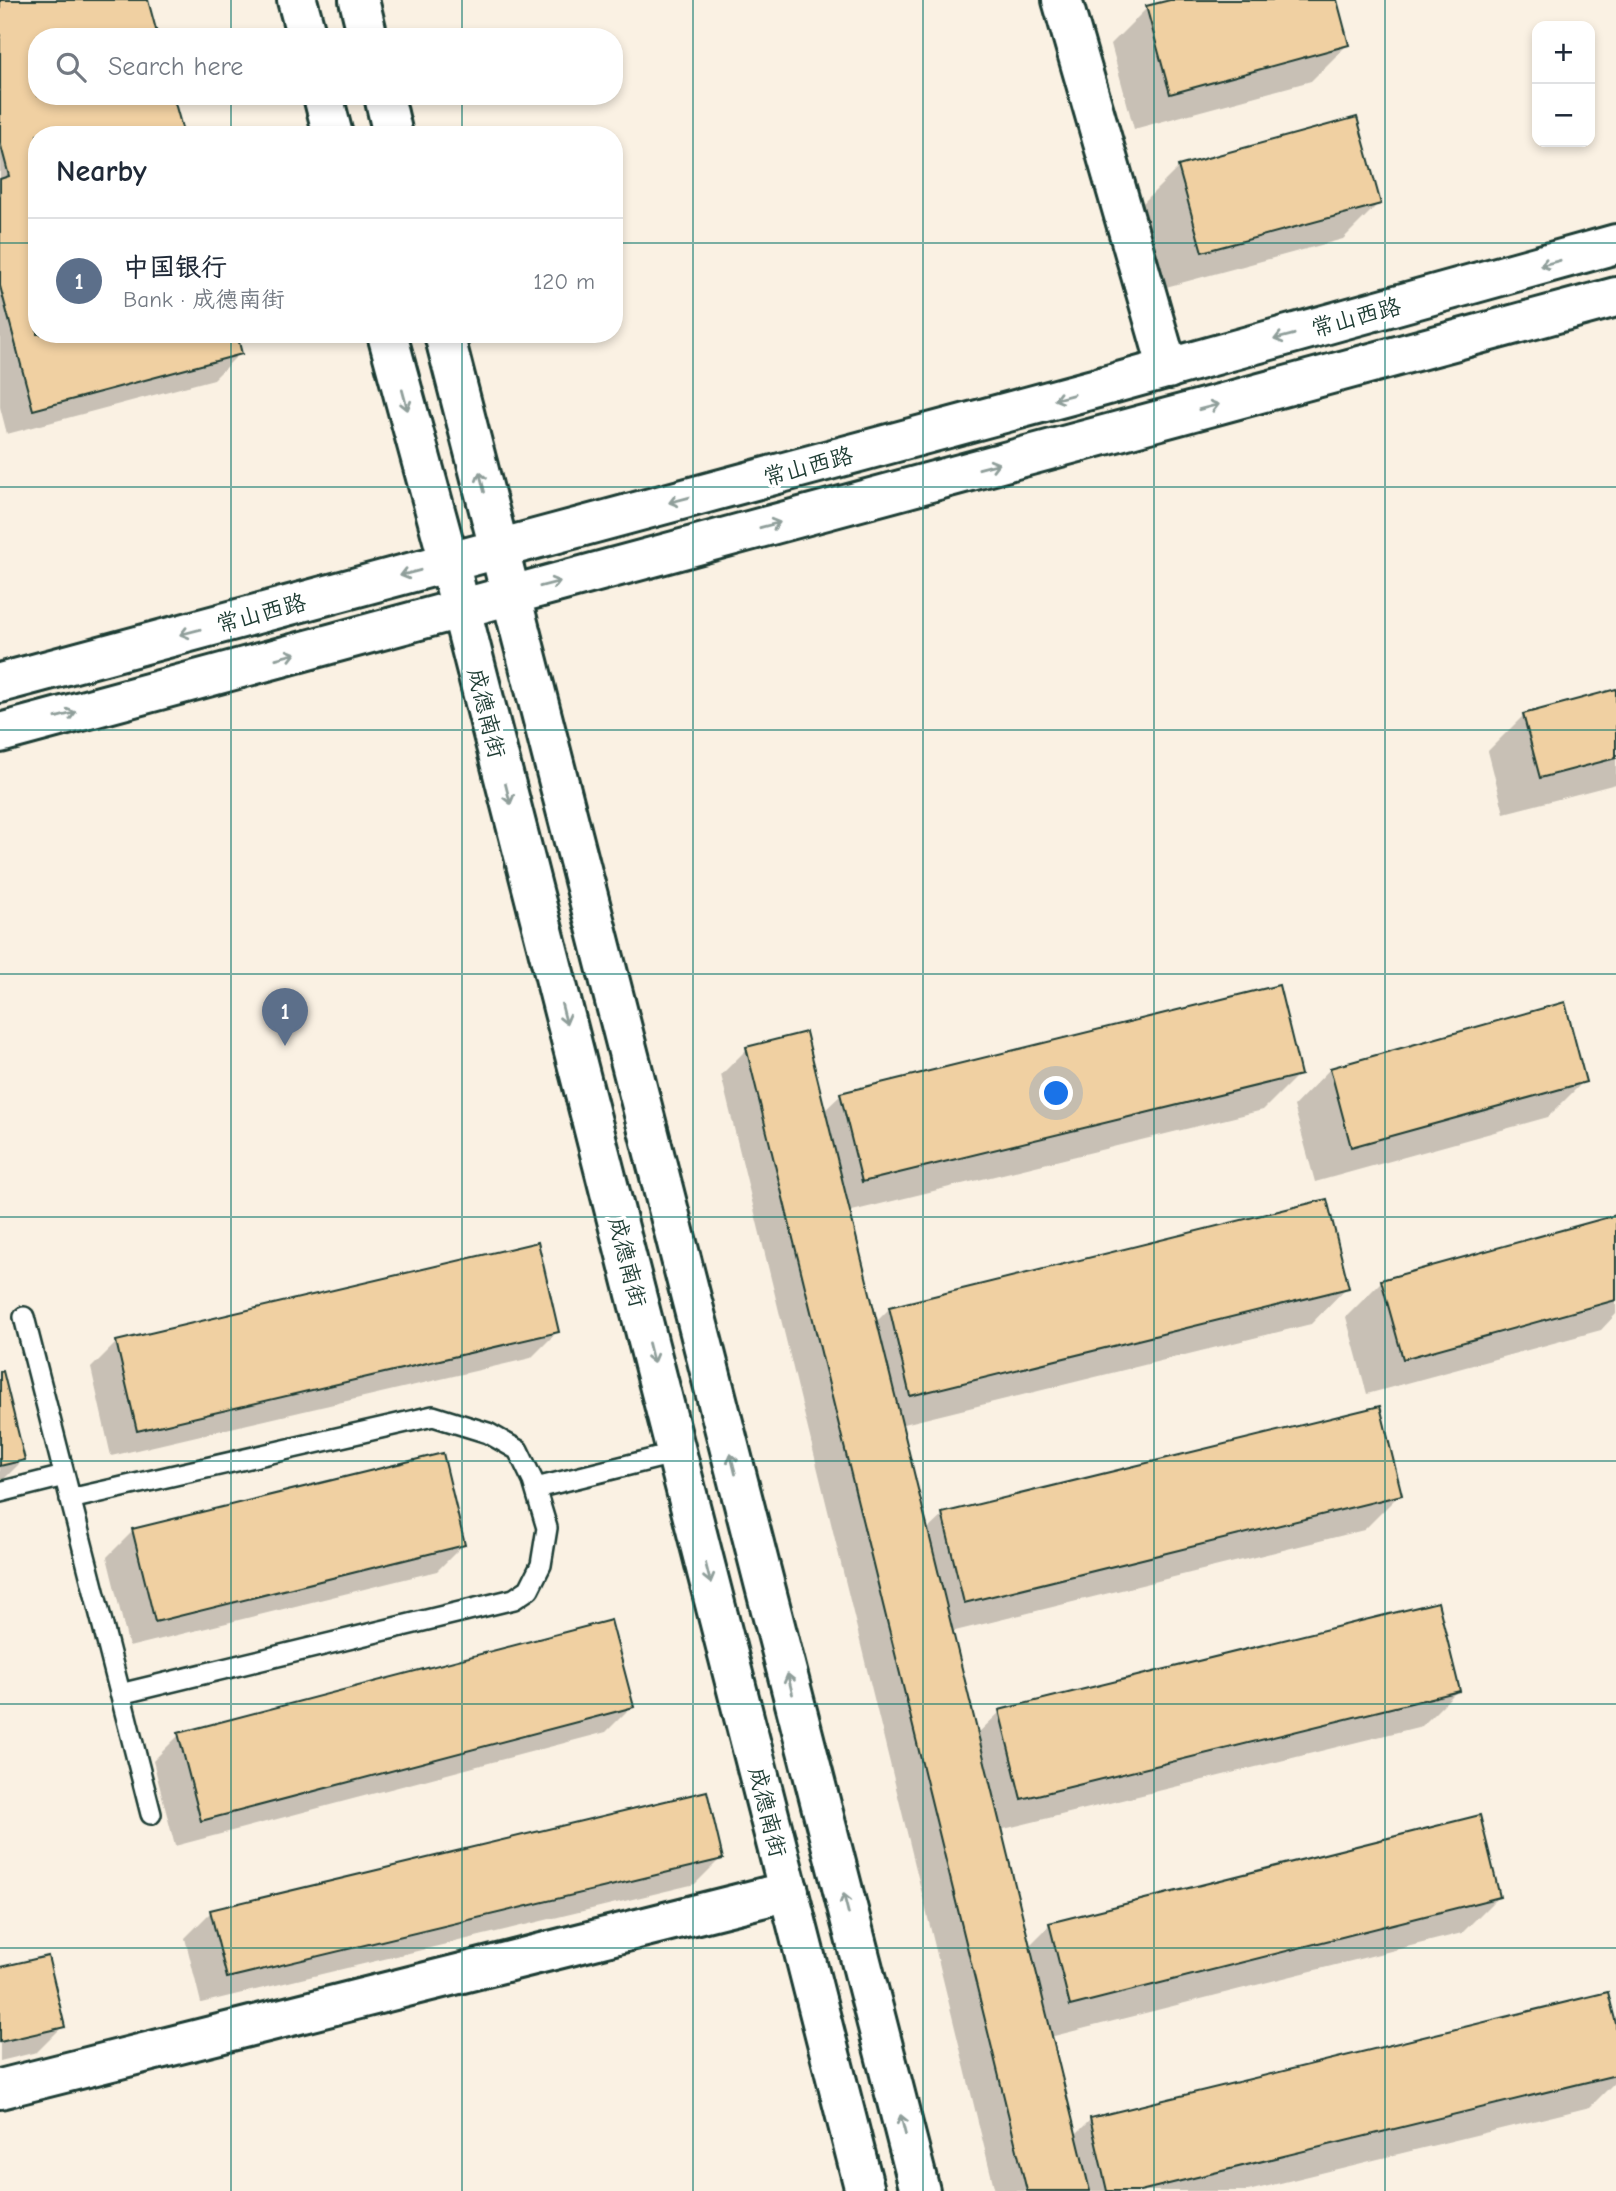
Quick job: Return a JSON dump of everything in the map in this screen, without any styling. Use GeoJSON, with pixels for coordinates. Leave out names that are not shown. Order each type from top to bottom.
{"type":"FeatureCollection","features":[{"type":"Feature","properties":{"kind":"main road"},"geometry":{"type":"LineString","coordinates":[[297,0],[305,28]]}},
{"type":"Feature","properties":{"kind":"main road"},"geometry":{"type":"LineString","coordinates":[[359,0],[367,28]]}},
{"type":"Feature","properties":{"kind":"main road"},"geometry":{"type":"LineString","coordinates":[[1062,0],[1168,369]]}},
{"type":"Feature","properties":{"kind":"main road"},"geometry":{"type":"LineString","coordinates":[[325,105],[331,126]]}},
{"type":"Feature","properties":{"kind":"main road"},"geometry":{"type":"LineString","coordinates":[[386,105],[392,126]]}},
{"type":"Feature","properties":{"kind":"main road","name":"常山西路"},"geometry":{"type":"LineString","coordinates":[[0,683],[1168,369],[1616,244]]}},
{"type":"Feature","properties":{"kind":"main road","name":"常山西路"},"geometry":{"type":"LineString","coordinates":[[0,733],[1616,297]]}},
{"type":"Feature","properties":{"kind":"main road","name":"成德南街"},"geometry":{"type":"LineString","coordinates":[[389,343],[449,562],[866,2191]]}},
{"type":"Feature","properties":{"kind":"main road"},"geometry":{"type":"LineString","coordinates":[[446,343],[920,2191]]}},
{"type":"Feature","properties":{"kind":"main road"},"geometry":{"type":"LineString","coordinates":[[0,2089],[789,1891]]}},
{"type":"Feature","properties":{"kind":"lane"},"geometry":{"type":"LineString","coordinates":[[24,1317],[150,1814]]}},
{"type":"Feature","properties":{"kind":"lane"},"geometry":{"type":"LineString","coordinates":[[70,1499],[433,1416],[488,1433],[517,1450],[536,1488],[547,1528],[541,1565],[529,1589],[514,1599],[120,1694]]}},
{"type":"Feature","properties":{"kind":"lane"},"geometry":{"type":"LineString","coordinates":[[536,1488],[677,1453]]}},
{"type":"Feature","properties":{"kind":"lane"},"geometry":{"type":"LineString","coordinates":[[0,1492],[64,1476]]}},
{"type":"Feature","properties":{"kind":"building"},"geometry":{"type":"Polygon","coordinates":[[[0,0],[148,0],[156,28],[28,28],[28,105],[176,105],[181,126],[28,126],[28,343],[239,343],[242,354],[33,410],[0,286],[0,179],[9,176],[0,142],[0,0]]]}},
{"type":"Feature","properties":{"kind":"building"},"geometry":{"type":"Polygon","coordinates":[[[1170,0],[1337,0],[1349,45],[1170,94],[1146,6],[1170,0]]]}},
{"type":"Feature","properties":{"kind":"building"},"geometry":{"type":"Polygon","coordinates":[[[1357,117],[1381,204],[1202,252],[1178,166],[1357,117]]]}},
{"type":"Feature","properties":{"kind":"building"},"geometry":{"type":"Polygon","coordinates":[[[1616,689],[1616,758],[1540,778],[1523,714],[1616,689]]]}},
{"type":"Feature","properties":{"kind":"building"},"geometry":{"type":"Polygon","coordinates":[[[1279,985],[1301,1075],[862,1182],[840,1093],[1279,985]]]}},
{"type":"Feature","properties":{"kind":"building"},"geometry":{"type":"Polygon","coordinates":[[[1565,1002],[1586,1082],[1351,1147],[1330,1068],[1565,1002]]]}},
{"type":"Feature","properties":{"kind":"building"},"geometry":{"type":"Polygon","coordinates":[[[806,1032],[1090,2191],[1027,2191],[746,1047],[806,1032]]]}},
{"type":"Feature","properties":{"kind":"building"},"geometry":{"type":"Polygon","coordinates":[[[1327,1199],[1349,1288],[910,1396],[889,1307],[1327,1199]]]}},
{"type":"Feature","properties":{"kind":"building"},"geometry":{"type":"Polygon","coordinates":[[[1616,1215],[1616,1300],[1403,1359],[1381,1280],[1616,1215]]]}},
{"type":"Feature","properties":{"kind":"building"},"geometry":{"type":"Polygon","coordinates":[[[538,1242],[559,1332],[137,1431],[116,1341],[538,1242]]]}},
{"type":"Feature","properties":{"kind":"building"},"geometry":{"type":"Polygon","coordinates":[[[3,1371],[25,1460],[0,1466],[0,1372],[3,1371]]]}},
{"type":"Feature","properties":{"kind":"building"},"geometry":{"type":"Polygon","coordinates":[[[1380,1406],[1402,1495],[964,1603],[942,1513],[1380,1406]]]}},
{"type":"Feature","properties":{"kind":"building"},"geometry":{"type":"Polygon","coordinates":[[[443,1453],[465,1545],[155,1622],[132,1529],[443,1453]]]}},
{"type":"Feature","properties":{"kind":"building"},"geometry":{"type":"Polygon","coordinates":[[[1438,1602],[1460,1691],[1021,1799],[999,1710],[1438,1602]]]}},
{"type":"Feature","properties":{"kind":"building"},"geometry":{"type":"Polygon","coordinates":[[[611,1620],[634,1707],[201,1821],[178,1733],[611,1620]]]}},
{"type":"Feature","properties":{"kind":"building"},"geometry":{"type":"Polygon","coordinates":[[[707,1791],[723,1859],[227,1978],[210,1910],[707,1791]]]}},
{"type":"Feature","properties":{"kind":"building"},"geometry":{"type":"Polygon","coordinates":[[[1480,1815],[1500,1897],[1070,2006],[1049,1923],[1480,1815]]]}},
{"type":"Feature","properties":{"kind":"building"},"geometry":{"type":"Polygon","coordinates":[[[48,1956],[65,2027],[0,2042],[0,1967],[48,1956]]]}},
{"type":"Feature","properties":{"kind":"building"},"geometry":{"type":"Polygon","coordinates":[[[1608,1992],[1616,2024],[1616,2075],[1140,2191],[1107,2191],[1090,2118],[1608,1992]]]}},
{"type":"Feature","properties":{"kind":"place","name":"中国银行"},"geometry":{"type":"Point","coordinates":[285,1046]}}]}
